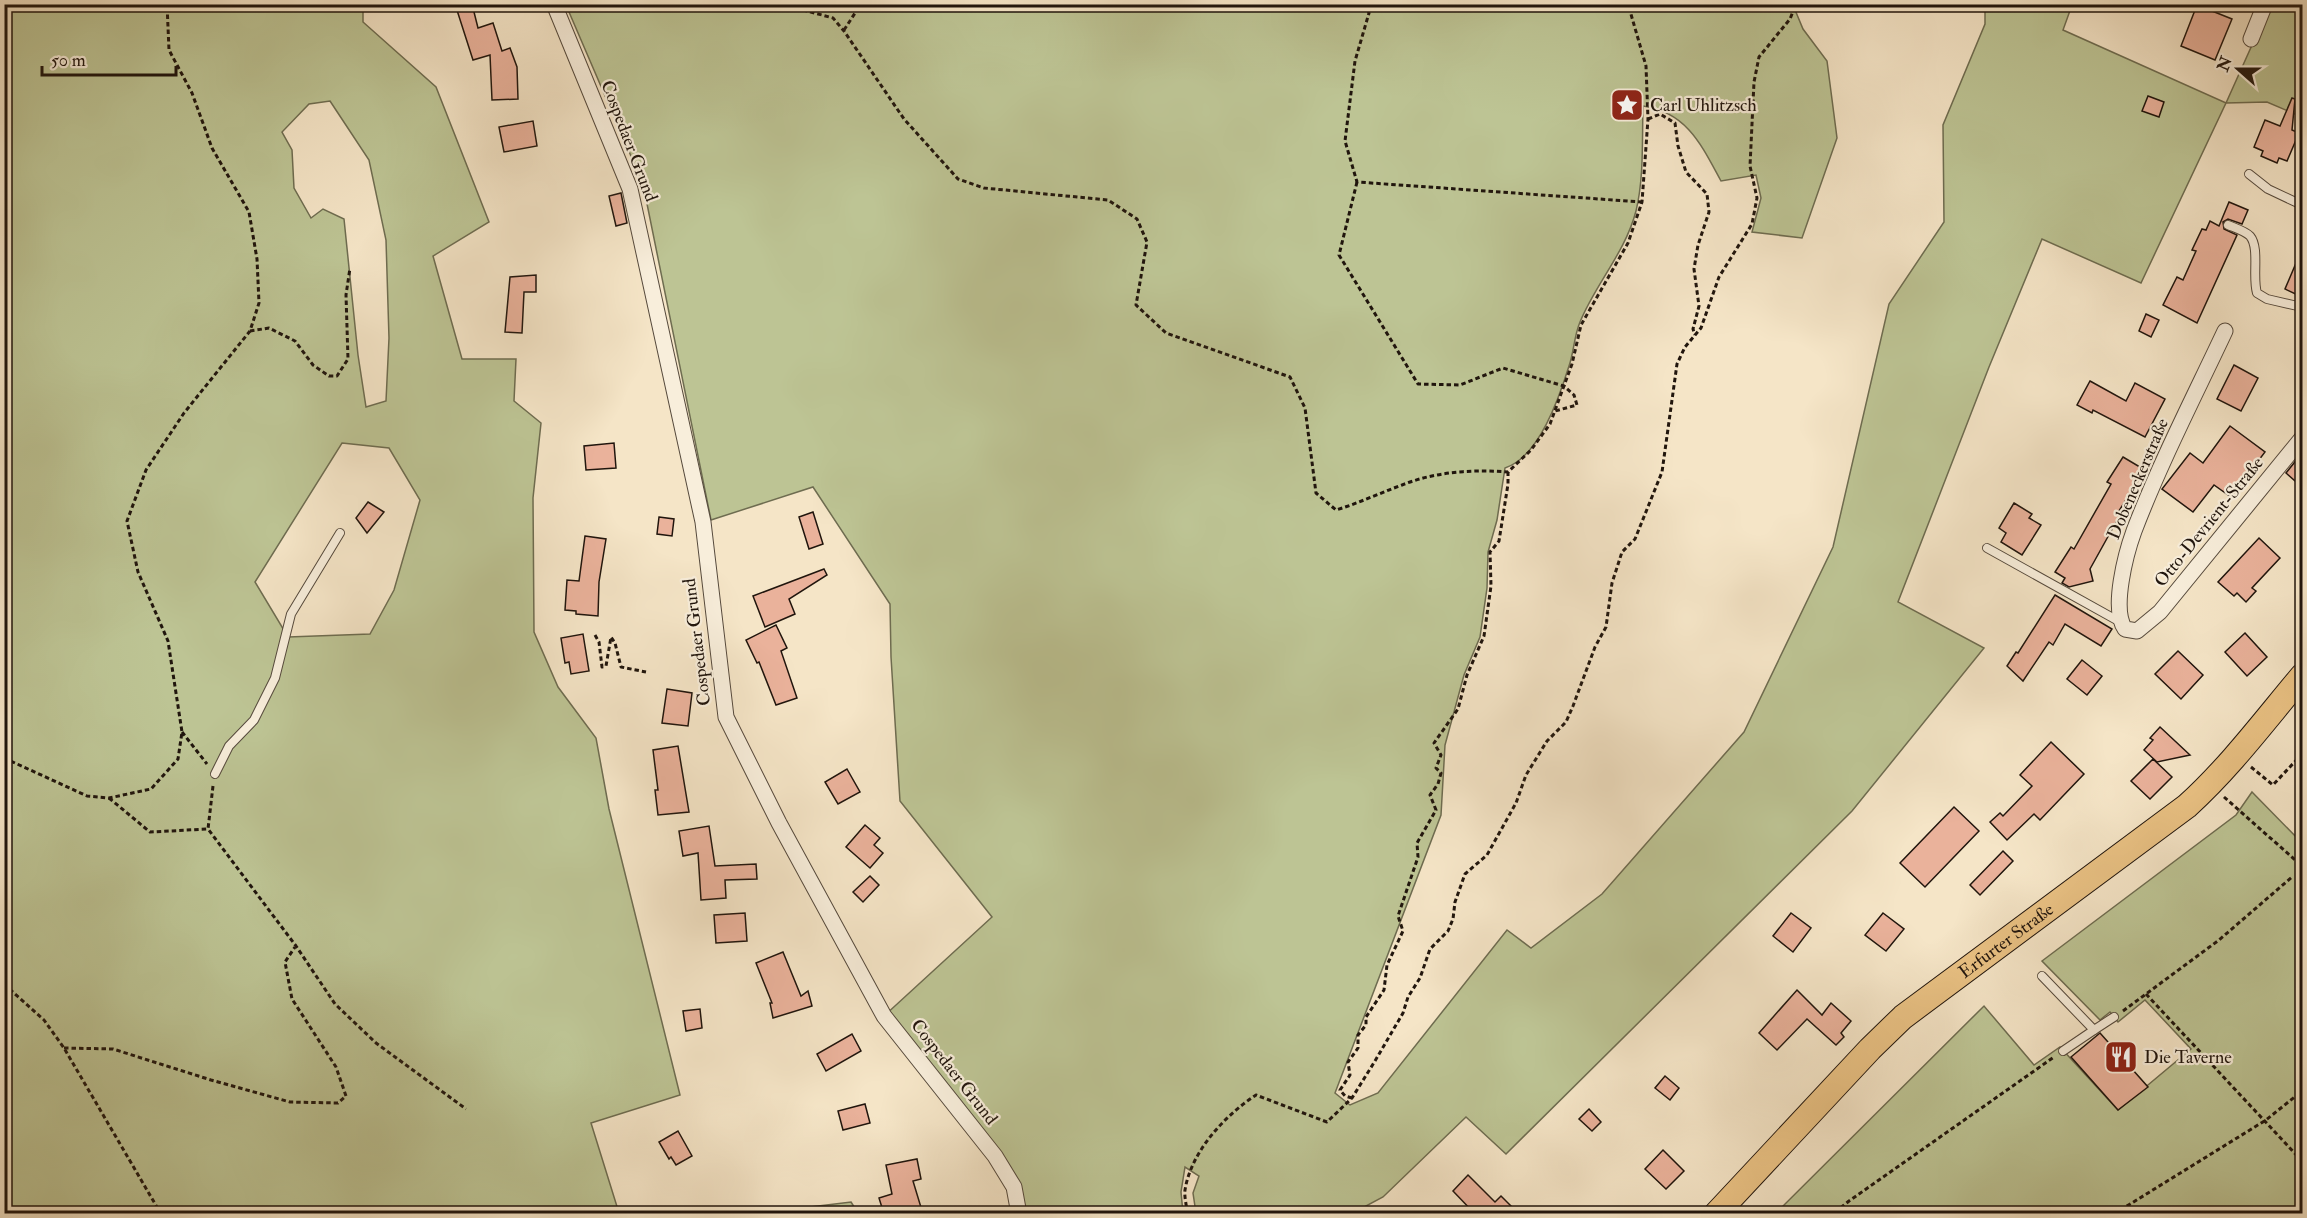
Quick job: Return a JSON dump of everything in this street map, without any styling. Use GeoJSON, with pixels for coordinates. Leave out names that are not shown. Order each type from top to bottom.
{"type":"FeatureCollection","features":[{"type":"Feature","properties":{"kind":"main road","name":"Erfurter Straße"},"geometry":{"type":"LineString","coordinates":[[1716,1214],[1870,1049],[1903,1017],[2187,806],[2208,787],[2302,676]]}},
{"type":"Feature","properties":{"kind":"street","name":"Cospedaer Grund"},"geometry":{"type":"LineString","coordinates":[[554,4],[630,189],[703,522],[726,717],[779,823],[884,1016],[995,1156],[1014,1187],[1019,1214]]}},
{"type":"Feature","properties":{"kind":"street"},"geometry":{"type":"LineString","coordinates":[[2251,39],[2265,4]]}},
{"type":"Feature","properties":{"kind":"street","name":"Dobeneckerstraße"},"geometry":{"type":"LineString","coordinates":[[2122,623],[2120,592],[2133,533],[2225,331]]}},
{"type":"Feature","properties":{"kind":"street","name":"Otto-Devrient-Straße"},"geometry":{"type":"LineString","coordinates":[[2122,623],[2130,632],[2137,632],[2160,612],[2302,438]]}},
{"type":"Feature","properties":{"kind":"lane"},"geometry":{"type":"LineString","coordinates":[[2249,174],[2268,189],[2302,205]]}},
{"type":"Feature","properties":{"kind":"lane"},"geometry":{"type":"LineString","coordinates":[[2228,225],[2249,234],[2254,243],[2253,282],[2257,293],[2266,299],[2302,307]]}},
{"type":"Feature","properties":{"kind":"lane"},"geometry":{"type":"LineString","coordinates":[[214,774],[229,746],[254,720],[275,678],[291,614],[340,532]]}},
{"type":"Feature","properties":{"kind":"lane"},"geometry":{"type":"LineString","coordinates":[[1987,548],[2122,623]]}},
{"type":"Feature","properties":{"kind":"lane"},"geometry":{"type":"LineString","coordinates":[[2042,976],[2094,1030]]}},
{"type":"Feature","properties":{"kind":"lane"},"geometry":{"type":"LineString","coordinates":[[2063,1051],[2114,1017]]}},
{"type":"Feature","properties":{"kind":"path"},"geometry":{"type":"LineString","coordinates":[[4,758],[87,796],[109,798],[151,789],[178,759],[182,732],[168,641],[138,572],[127,521],[146,470],[184,413],[250,331],[259,303],[256,259],[249,212],[212,147],[192,93],[169,50],[167,4]]}},
{"type":"Feature","properties":{"kind":"path"},"geometry":{"type":"LineString","coordinates":[[781,4],[833,18],[904,119],[958,179],[984,188],[1108,200],[1137,219],[1147,242],[1136,305],[1166,333],[1290,377],[1305,408],[1316,493],[1336,510],[1404,484],[1454,473],[1508,472]]}},
{"type":"Feature","properties":{"kind":"path"},"geometry":{"type":"LineString","coordinates":[[844,31],[861,4]]}},
{"type":"Feature","properties":{"kind":"path"},"geometry":{"type":"LineString","coordinates":[[1365,4],[1368,13],[1355,61],[1345,141],[1357,182],[1339,255],[1418,384],[1460,385],[1503,368],[1564,386],[1574,395],[1577,405],[1555,411]]}},
{"type":"Feature","properties":{"kind":"path"},"geometry":{"type":"LineString","coordinates":[[1352,1098],[1345,1096],[1340,1090],[1350,1076],[1348,1062],[1358,1048],[1358,1035],[1366,1025],[1366,1017],[1384,990],[1387,965],[1402,932],[1398,916],[1418,857],[1417,843],[1436,810],[1430,795],[1438,784],[1441,773],[1436,768],[1441,755],[1434,743],[1458,709],[1467,675],[1484,636],[1491,586],[1490,552],[1499,541],[1508,472],[1531,450],[1550,424],[1572,364],[1581,325],[1628,243],[1642,202],[1648,119],[1646,66],[1628,4]]}},
{"type":"Feature","properties":{"kind":"path"},"geometry":{"type":"LineString","coordinates":[[1187,1214],[1185,1191],[1197,1156],[1234,1110],[1256,1095],[1327,1122],[1352,1098],[1403,1013],[1408,997],[1420,978],[1430,949],[1448,931],[1465,874],[1487,855],[1516,803],[1526,775],[1546,741],[1566,722],[1595,647],[1606,627],[1612,583],[1622,552],[1635,539],[1662,472],[1677,364],[1685,346],[1701,328],[1719,277],[1752,224],[1757,198],[1750,166],[1754,82],[1759,57],[1790,19],[1796,4]]}},
{"type":"Feature","properties":{"kind":"path"},"geometry":{"type":"LineString","coordinates":[[1648,119],[1660,114],[1675,123],[1678,146],[1686,172],[1707,194],[1709,212],[1698,245],[1694,269],[1700,306],[1693,329],[1695,335]]}},
{"type":"Feature","properties":{"kind":"path"},"geometry":{"type":"LineString","coordinates":[[1357,182],[1642,202]]}},
{"type":"Feature","properties":{"kind":"path"},"geometry":{"type":"LineString","coordinates":[[250,331],[269,328],[295,341],[314,365],[328,376],[337,376],[348,359],[346,295],[350,268]]}},
{"type":"Feature","properties":{"kind":"path"},"geometry":{"type":"LineString","coordinates":[[595,635],[599,642],[602,667],[606,666],[611,637],[615,643],[621,667],[646,672]]}},
{"type":"Feature","properties":{"kind":"path"},"geometry":{"type":"LineString","coordinates":[[182,732],[214,774],[208,829],[296,946],[335,1004],[376,1043],[466,1109]]}},
{"type":"Feature","properties":{"kind":"path"},"geometry":{"type":"LineString","coordinates":[[2250,765],[2273,785],[2302,754]]}},
{"type":"Feature","properties":{"kind":"path"},"geometry":{"type":"LineString","coordinates":[[2222,795],[2302,866]]}},
{"type":"Feature","properties":{"kind":"path"},"geometry":{"type":"LineString","coordinates":[[109,798],[150,832],[208,829]]}},
{"type":"Feature","properties":{"kind":"path"},"geometry":{"type":"LineString","coordinates":[[2114,1017],[2219,940],[2292,877]]}},
{"type":"Feature","properties":{"kind":"path"},"geometry":{"type":"LineString","coordinates":[[64,1048],[113,1049],[210,1080],[290,1102],[338,1103],[346,1096],[336,1067],[292,999],[285,963],[296,946]]}},
{"type":"Feature","properties":{"kind":"path"},"geometry":{"type":"LineString","coordinates":[[4,984],[44,1020],[64,1048],[161,1214]]}},
{"type":"Feature","properties":{"kind":"path"},"geometry":{"type":"LineString","coordinates":[[2146,994],[2302,1161]]}},
{"type":"Feature","properties":{"kind":"path"},"geometry":{"type":"LineString","coordinates":[[1838,1214],[1838,1210],[1849,1201],[2063,1051]]}},
{"type":"Feature","properties":{"kind":"path"},"geometry":{"type":"LineString","coordinates":[[2114,1214],[2266,1120],[2302,1091]]}},
{"type":"Feature","properties":{"kind":"green space"},"geometry":{"type":"Polygon","coordinates":[[[13,5],[363,5],[363,22],[436,87],[489,222],[433,256],[462,359],[516,359],[514,401],[541,423],[533,498],[534,632],[558,687],[596,738],[609,809],[680,1095],[591,1123],[619,1213],[5,1214],[5,29],[13,5]],[[330,101],[309,104],[282,132],[292,150],[294,188],[311,218],[323,209],[344,219],[358,355],[366,407],[386,401],[389,338],[386,240],[369,160],[330,101]],[[342,443],[255,582],[288,637],[370,634],[394,590],[420,500],[389,448],[342,443]]]}},
{"type":"Feature","properties":{"kind":"green space"},"geometry":{"type":"Polygon","coordinates":[[[566,5],[1793,5],[1803,29],[1827,61],[1837,138],[1802,238],[1752,232],[1761,198],[1756,175],[1721,181],[1700,143],[1682,123],[1671,115],[1643,106],[1640,186],[1631,226],[1580,322],[1571,361],[1546,425],[1528,452],[1517,462],[1505,468],[1497,520],[1488,552],[1487,588],[1480,637],[1464,675],[1445,745],[1441,815],[1335,1093],[1350,1105],[1378,1093],[1507,930],[1531,948],[1602,894],[1744,732],[1833,547],[1889,304],[1944,222],[1943,125],[1985,24],[1985,5],[2072,5],[2063,30],[2226,103],[2141,283],[2042,239],[1989,367],[1898,602],[1984,648],[1852,811],[1506,1154],[1466,1117],[1383,1197],[1353,1213],[1196,1213],[1193,1193],[1199,1176],[1185,1167],[1181,1192],[1183,1213],[1019,1213],[1014,1187],[884,1016],[992,917],[900,801],[890,604],[813,487],[711,520],[643,184],[566,5]]]}},
{"type":"Feature","properties":{"kind":"green space"},"geometry":{"type":"Polygon","coordinates":[[[2270,5],[2302,5],[2302,117],[2267,102],[2226,103],[2270,5]]]}},
{"type":"Feature","properties":{"kind":"green space"},"geometry":{"type":"Polygon","coordinates":[[[2252,792],[2302,843],[2302,1213],[1775,1214],[1984,1006],[2034,1065],[2060,1047],[2118,1110],[2191,1049],[2145,1000],[2118,1022],[2110,1012],[2100,1020],[2042,961],[2236,815],[2252,792]]]}},
{"type":"Feature","properties":{"kind":"green space"},"geometry":{"type":"Polygon","coordinates":[[[851,1202],[858,1213],[761,1213],[851,1202]]]}},
{"type":"Feature","properties":{"kind":"building"},"geometry":{"type":"Polygon","coordinates":[[[455,4],[472,4],[478,28],[493,23],[502,51],[510,48],[517,67],[518,99],[492,100],[490,55],[473,60],[455,4]]]}},
{"type":"Feature","properties":{"kind":"building"},"geometry":{"type":"Polygon","coordinates":[[[2197,5],[2232,19],[2215,60],[2181,46],[2197,5]]]}},
{"type":"Feature","properties":{"kind":"building"},"geometry":{"type":"Polygon","coordinates":[[[2148,96],[2164,102],[2159,117],[2142,111],[2148,96]]]}},
{"type":"Feature","properties":{"kind":"building"},"geometry":{"type":"Polygon","coordinates":[[[2292,98],[2295,99],[2292,130],[2299,133],[2287,161],[2279,158],[2277,163],[2261,156],[2263,151],[2254,147],[2265,120],[2280,126],[2292,98]]]}},
{"type":"Feature","properties":{"kind":"building"},"geometry":{"type":"Polygon","coordinates":[[[533,121],[537,146],[504,152],[499,127],[533,121]]]}},
{"type":"Feature","properties":{"kind":"building"},"geometry":{"type":"Polygon","coordinates":[[[621,193],[627,223],[616,226],[609,196],[621,193]]]}},
{"type":"Feature","properties":{"kind":"building"},"geometry":{"type":"Polygon","coordinates":[[[2229,202],[2248,210],[2242,224],[2228,219],[2223,222],[2224,229],[2237,235],[2197,323],[2163,305],[2177,277],[2183,280],[2196,251],[2192,250],[2202,229],[2206,230],[2210,221],[2219,226],[2229,202]]]}},
{"type":"Feature","properties":{"kind":"building"},"geometry":{"type":"Polygon","coordinates":[[[2302,249],[2302,297],[2285,289],[2302,249]]]}},
{"type":"Feature","properties":{"kind":"building"},"geometry":{"type":"Polygon","coordinates":[[[536,275],[536,292],[524,292],[522,333],[505,332],[510,277],[536,275]]]}},
{"type":"Feature","properties":{"kind":"building"},"geometry":{"type":"Polygon","coordinates":[[[2146,314],[2159,320],[2151,337],[2139,331],[2146,314]]]}},
{"type":"Feature","properties":{"kind":"building"},"geometry":{"type":"Polygon","coordinates":[[[2234,365],[2258,378],[2241,411],[2217,399],[2234,365]]]}},
{"type":"Feature","properties":{"kind":"building"},"geometry":{"type":"Polygon","coordinates":[[[2090,381],[2126,401],[2135,383],[2165,399],[2145,437],[2093,410],[2092,413],[2077,405],[2090,381]]]}},
{"type":"Feature","properties":{"kind":"building"},"geometry":{"type":"Polygon","coordinates":[[[2230,426],[2265,452],[2231,497],[2214,485],[2193,512],[2162,489],[2190,453],[2203,463],[2230,426]]]}},
{"type":"Feature","properties":{"kind":"building"},"geometry":{"type":"Polygon","coordinates":[[[614,443],[616,468],[586,470],[584,446],[614,443]]]}},
{"type":"Feature","properties":{"kind":"building"},"geometry":{"type":"Polygon","coordinates":[[[2302,453],[2302,487],[2286,473],[2302,453]]]}},
{"type":"Feature","properties":{"kind":"building"},"geometry":{"type":"Polygon","coordinates":[[[2123,457],[2145,470],[2117,514],[2120,515],[2090,569],[2093,581],[2069,587],[2062,583],[2065,578],[2055,572],[2071,547],[2074,549],[2111,484],[2107,482],[2123,457]]]}},
{"type":"Feature","properties":{"kind":"building"},"geometry":{"type":"Polygon","coordinates":[[[368,502],[384,512],[367,533],[356,518],[368,502]]]}},
{"type":"Feature","properties":{"kind":"building"},"geometry":{"type":"Polygon","coordinates":[[[2014,503],[2032,514],[2029,518],[2041,525],[2022,555],[2001,542],[2006,533],[1999,528],[2014,503]]]}},
{"type":"Feature","properties":{"kind":"building"},"geometry":{"type":"Polygon","coordinates":[[[813,512],[823,544],[809,549],[799,517],[813,512]]]}},
{"type":"Feature","properties":{"kind":"building"},"geometry":{"type":"Polygon","coordinates":[[[659,517],[674,519],[672,536],[657,534],[659,517]]]}},
{"type":"Feature","properties":{"kind":"building"},"geometry":{"type":"Polygon","coordinates":[[[585,536],[606,539],[599,582],[598,616],[576,614],[576,611],[565,610],[567,580],[579,581],[585,536]]]}},
{"type":"Feature","properties":{"kind":"building"},"geometry":{"type":"Polygon","coordinates":[[[2259,538],[2280,558],[2252,588],[2256,591],[2246,602],[2237,593],[2234,596],[2218,582],[2259,538]]]}},
{"type":"Feature","properties":{"kind":"building"},"geometry":{"type":"Polygon","coordinates":[[[824,569],[827,575],[789,599],[795,614],[765,627],[753,596],[824,569]]]}},
{"type":"Feature","properties":{"kind":"building"},"geometry":{"type":"Polygon","coordinates":[[[2055,595],[2112,629],[2101,646],[2065,624],[2053,645],[2049,642],[2023,681],[2007,666],[2016,652],[2018,653],[2055,595]]]}},
{"type":"Feature","properties":{"kind":"building"},"geometry":{"type":"Polygon","coordinates":[[[776,625],[787,648],[781,651],[797,698],[776,705],[759,662],[757,663],[746,640],[776,625]]]}},
{"type":"Feature","properties":{"kind":"building"},"geometry":{"type":"Polygon","coordinates":[[[2245,633],[2267,657],[2247,676],[2225,652],[2245,633]]]}},
{"type":"Feature","properties":{"kind":"building"},"geometry":{"type":"Polygon","coordinates":[[[583,634],[589,671],[571,674],[569,662],[565,663],[561,638],[583,634]]]}},
{"type":"Feature","properties":{"kind":"building"},"geometry":{"type":"Polygon","coordinates":[[[2178,651],[2203,675],[2181,699],[2155,674],[2178,651]]]}},
{"type":"Feature","properties":{"kind":"building"},"geometry":{"type":"Polygon","coordinates":[[[2082,660],[2102,676],[2087,695],[2067,679],[2082,660]]]}},
{"type":"Feature","properties":{"kind":"building"},"geometry":{"type":"Polygon","coordinates":[[[667,689],[692,693],[688,726],[662,723],[667,689]]]}},
{"type":"Feature","properties":{"kind":"building"},"geometry":{"type":"Polygon","coordinates":[[[2160,727],[2190,755],[2157,762],[2144,750],[2153,740],[2150,738],[2160,727]]]}},
{"type":"Feature","properties":{"kind":"building"},"geometry":{"type":"Polygon","coordinates":[[[2051,742],[2084,774],[2040,820],[2034,814],[2007,840],[1990,822],[2000,813],[2003,816],[2032,786],[2020,775],[2051,742]]]}},
{"type":"Feature","properties":{"kind":"building"},"geometry":{"type":"Polygon","coordinates":[[[678,746],[689,812],[658,815],[655,790],[658,790],[653,750],[678,746]]]}},
{"type":"Feature","properties":{"kind":"building"},"geometry":{"type":"Polygon","coordinates":[[[2153,759],[2172,777],[2150,799],[2131,781],[2153,759]]]}},
{"type":"Feature","properties":{"kind":"building"},"geometry":{"type":"Polygon","coordinates":[[[847,769],[860,792],[838,804],[825,782],[847,769]]]}},
{"type":"Feature","properties":{"kind":"building"},"geometry":{"type":"Polygon","coordinates":[[[1954,807],[1979,831],[1925,887],[1900,863],[1954,807]]]}},
{"type":"Feature","properties":{"kind":"building"},"geometry":{"type":"Polygon","coordinates":[[[865,825],[880,838],[874,845],[883,853],[870,868],[846,847],[865,825]]]}},
{"type":"Feature","properties":{"kind":"building"},"geometry":{"type":"Polygon","coordinates":[[[709,826],[715,866],[756,864],[757,879],[725,880],[726,898],[701,900],[698,853],[683,856],[679,831],[709,826]]]}},
{"type":"Feature","properties":{"kind":"building"},"geometry":{"type":"Polygon","coordinates":[[[2003,851],[2013,861],[1980,895],[1970,885],[2003,851]]]}},
{"type":"Feature","properties":{"kind":"building"},"geometry":{"type":"Polygon","coordinates":[[[870,876],[879,885],[863,902],[853,892],[870,876]]]}},
{"type":"Feature","properties":{"kind":"building"},"geometry":{"type":"Polygon","coordinates":[[[745,913],[747,941],[716,943],[714,915],[745,913]]]}},
{"type":"Feature","properties":{"kind":"building"},"geometry":{"type":"Polygon","coordinates":[[[1791,913],[1811,928],[1793,952],[1773,936],[1791,913]]]}},
{"type":"Feature","properties":{"kind":"building"},"geometry":{"type":"Polygon","coordinates":[[[1883,913],[1904,929],[1886,951],[1865,935],[1883,913]]]}},
{"type":"Feature","properties":{"kind":"building"},"geometry":{"type":"Polygon","coordinates":[[[783,952],[801,996],[808,991],[812,1006],[773,1018],[770,1003],[772,1003],[756,963],[783,952]]]}},
{"type":"Feature","properties":{"kind":"building"},"geometry":{"type":"Polygon","coordinates":[[[1797,990],[1822,1015],[1831,1003],[1851,1021],[1841,1033],[1844,1037],[1836,1045],[1807,1019],[1777,1050],[1759,1033],[1797,990]]]}},
{"type":"Feature","properties":{"kind":"building"},"geometry":{"type":"Polygon","coordinates":[[[700,1009],[702,1028],[686,1031],[683,1011],[700,1009]]]}},
{"type":"Feature","properties":{"kind":"building"},"geometry":{"type":"Polygon","coordinates":[[[2100,1033],[2148,1087],[2118,1110],[2071,1057],[2100,1033]]]}},
{"type":"Feature","properties":{"kind":"building"},"geometry":{"type":"Polygon","coordinates":[[[852,1034],[861,1051],[826,1071],[817,1054],[852,1034]]]}},
{"type":"Feature","properties":{"kind":"building"},"geometry":{"type":"Polygon","coordinates":[[[1665,1076],[1679,1088],[1670,1100],[1655,1088],[1665,1076]]]}},
{"type":"Feature","properties":{"kind":"building"},"geometry":{"type":"Polygon","coordinates":[[[865,1104],[870,1123],[843,1130],[838,1111],[865,1104]]]}},
{"type":"Feature","properties":{"kind":"building"},"geometry":{"type":"Polygon","coordinates":[[[1589,1109],[1601,1122],[1592,1131],[1579,1119],[1589,1109]]]}},
{"type":"Feature","properties":{"kind":"building"},"geometry":{"type":"Polygon","coordinates":[[[678,1131],[692,1156],[676,1165],[671,1157],[669,1159],[659,1142],[678,1131]]]}},
{"type":"Feature","properties":{"kind":"building"},"geometry":{"type":"Polygon","coordinates":[[[1663,1150],[1684,1171],[1666,1189],[1645,1169],[1663,1150]]]}},
{"type":"Feature","properties":{"kind":"building"},"geometry":{"type":"Polygon","coordinates":[[[917,1159],[921,1179],[913,1181],[923,1214],[884,1214],[879,1198],[892,1194],[886,1165],[917,1159]]]}},
{"type":"Feature","properties":{"kind":"building"},"geometry":{"type":"Polygon","coordinates":[[[1468,1175],[1495,1202],[1501,1196],[1519,1214],[1475,1214],[1453,1191],[1468,1175]]]}},
{"type":"Feature","properties":{"kind":"place","name":"Carl Uhlitzsch"},"geometry":{"type":"Point","coordinates":[1627,105]}},
{"type":"Feature","properties":{"kind":"place","name":"Die Taverne"},"geometry":{"type":"Point","coordinates":[2121,1057]}}]}
